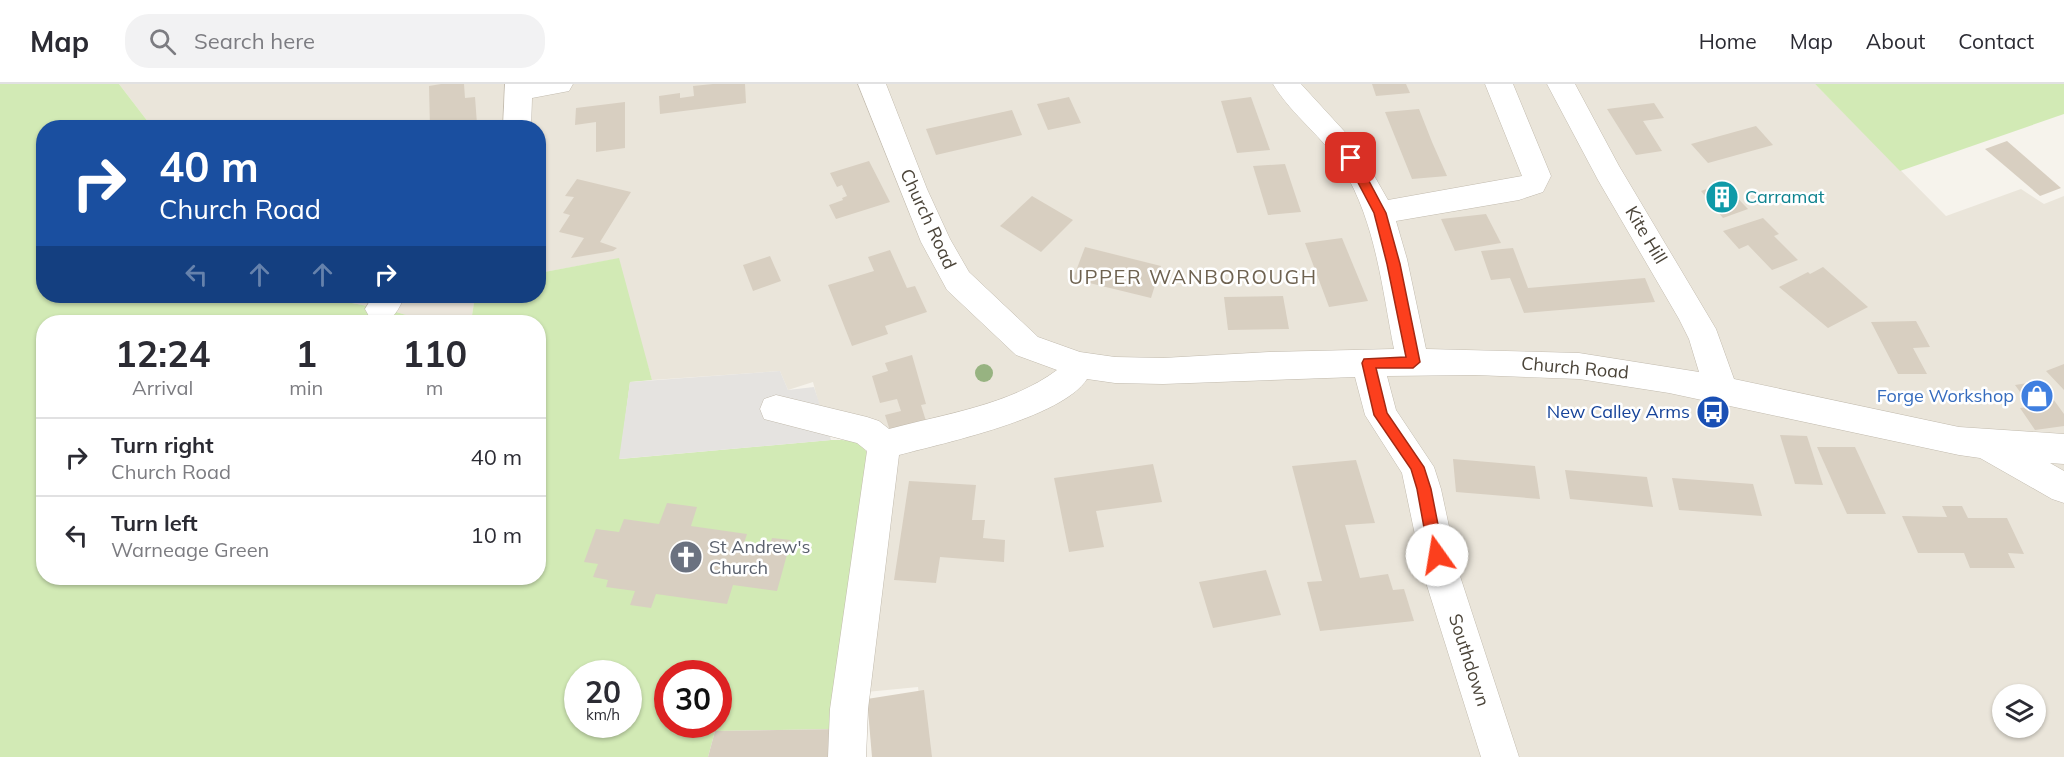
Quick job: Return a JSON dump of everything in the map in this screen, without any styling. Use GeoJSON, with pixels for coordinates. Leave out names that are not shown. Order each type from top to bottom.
{"type":"FeatureCollection","features":[{"type":"Feature","properties":{"kind":"street"},"geometry":{"type":"LineString","coordinates":[[516,120],[518,87],[559,84]]}},
{"type":"Feature","properties":{"kind":"street","name":"Church Road"},"geometry":{"type":"LineString","coordinates":[[872,84],[936,242],[958,282],[1027,346],[1078,364],[1115,370],[1164,371],[1269,364],[1413,362],[1527,362],[1579,366],[1632,372],[1959,441],[2064,449]]}},
{"type":"Feature","properties":{"kind":"street"},"geometry":{"type":"LineString","coordinates":[[1287,84],[1322,128],[1351,158],[1380,213],[1413,362]]}},
{"type":"Feature","properties":{"kind":"street"},"geometry":{"type":"LineString","coordinates":[[1380,213],[1519,189],[1533,184],[1538,176],[1498,84]]}},
{"type":"Feature","properties":{"kind":"street","name":"Kite Hill"},"geometry":{"type":"LineString","coordinates":[[1561,84],[1608,172],[1705,338],[1721,390]]}},
{"type":"Feature","properties":{"kind":"street","name":"Southdown"},"geometry":{"type":"LineString","coordinates":[[1368,363],[1381,415],[1417,467],[1424,489],[1441,573],[1500,757]]}},
{"type":"Feature","properties":{"kind":"street"},"geometry":{"type":"LineString","coordinates":[[884,445],[1022,404],[1048,393],[1067,381],[1078,364]]}},
{"type":"Feature","properties":{"kind":"street"},"geometry":{"type":"LineString","coordinates":[[776,409],[867,431],[884,445]]}},
{"type":"Feature","properties":{"kind":"street"},"geometry":{"type":"LineString","coordinates":[[1986,444],[2064,488]]}},
{"type":"Feature","properties":{"kind":"street"},"geometry":{"type":"LineString","coordinates":[[847,757],[849,709],[884,445]]}},
{"type":"Feature","properties":{"kind":"shaded area"},"geometry":{"type":"Polygon","coordinates":[[[119,84],[1815,84],[1946,216],[2021,189],[2044,204],[2064,196],[2064,757],[926,757],[918,687],[856,693],[884,445],[823,420],[813,382],[788,390],[780,371],[652,380],[616,259],[546,272],[546,120],[147,120],[119,84]]]}},
{"type":"Feature","properties":{"kind":"shaded area"},"geometry":{"type":"Polygon","coordinates":[[[352,303],[474,303],[472,315],[406,315],[352,303]]]}},
{"type":"Feature","properties":{"kind":"shaded area"},"geometry":{"type":"Polygon","coordinates":[[[780,371],[788,390],[814,387],[831,440],[619,459],[630,382],[780,371]]]}},
{"type":"Feature","properties":{"kind":"green space"},"geometry":{"type":"Polygon","coordinates":[[[0,84],[119,84],[147,120],[36,120],[36,303],[352,303],[406,315],[36,315],[36,585],[546,585],[546,315],[472,315],[474,303],[546,303],[546,272],[619,258],[652,380],[630,382],[620,459],[831,440],[847,440],[857,443],[868,454],[840,729],[732,731],[732,660],[654,660],[654,738],[713,738],[708,757],[0,757],[0,84]]]}},
{"type":"Feature","properties":{"kind":"green space"},"geometry":{"type":"Polygon","coordinates":[[[1815,84],[2064,84],[2064,114],[1900,171],[1815,84]]]}},
{"type":"Feature","properties":{"kind":"building"},"geometry":{"type":"Polygon","coordinates":[[[464,84],[465,98],[475,97],[477,120],[430,120],[429,86],[464,84]]]}},
{"type":"Feature","properties":{"kind":"building"},"geometry":{"type":"Polygon","coordinates":[[[745,84],[746,103],[660,114],[659,96],[680,93],[680,98],[694,96],[693,86],[745,84]]]}},
{"type":"Feature","properties":{"kind":"building"},"geometry":{"type":"Polygon","coordinates":[[[1372,84],[1406,84],[1410,93],[1376,96],[1372,84]]]}},
{"type":"Feature","properties":{"kind":"building"},"geometry":{"type":"Polygon","coordinates":[[[1069,97],[1081,123],[1048,130],[1037,104],[1069,97]]]}},
{"type":"Feature","properties":{"kind":"building"},"geometry":{"type":"Polygon","coordinates":[[[1251,97],[1270,150],[1237,153],[1221,101],[1251,97]]]}},
{"type":"Feature","properties":{"kind":"building"},"geometry":{"type":"Polygon","coordinates":[[[625,102],[625,148],[596,152],[596,122],[575,125],[576,108],[625,102]]]}},
{"type":"Feature","properties":{"kind":"building"},"geometry":{"type":"Polygon","coordinates":[[[1654,103],[1664,118],[1643,121],[1662,151],[1636,155],[1607,109],[1654,103]]]}},
{"type":"Feature","properties":{"kind":"building"},"geometry":{"type":"Polygon","coordinates":[[[1419,109],[1447,176],[1412,179],[1385,112],[1419,109]]]}},
{"type":"Feature","properties":{"kind":"building"},"geometry":{"type":"Polygon","coordinates":[[[1012,110],[1022,135],[936,155],[926,129],[1012,110]]]}},
{"type":"Feature","properties":{"kind":"building"},"geometry":{"type":"Polygon","coordinates":[[[1756,126],[1773,145],[1708,163],[1691,144],[1756,126]]]}},
{"type":"Feature","properties":{"kind":"building"},"geometry":{"type":"Polygon","coordinates":[[[2007,141],[2061,188],[2040,196],[1985,149],[2007,141]]]}},
{"type":"Feature","properties":{"kind":"building"},"geometry":{"type":"Polygon","coordinates":[[[869,161],[890,202],[836,219],[829,205],[847,196],[842,185],[837,187],[830,173],[869,161]]]}},
{"type":"Feature","properties":{"kind":"building"},"geometry":{"type":"Polygon","coordinates":[[[1285,164],[1301,212],[1268,215],[1253,166],[1285,164]]]}},
{"type":"Feature","properties":{"kind":"building"},"geometry":{"type":"Polygon","coordinates":[[[577,179],[631,192],[600,242],[617,248],[613,251],[571,258],[584,238],[559,232],[570,215],[563,213],[574,197],[565,196],[577,179]]]}},
{"type":"Feature","properties":{"kind":"building","name":"Carramat"},"geometry":{"type":"Polygon","coordinates":[[[1723,183],[1748,209],[1723,218],[1701,191],[1723,183]]]}},
{"type":"Feature","properties":{"kind":"building"},"geometry":{"type":"Polygon","coordinates":[[[1032,196],[1073,220],[1041,252],[1000,226],[1032,196]]]}},
{"type":"Feature","properties":{"kind":"building"},"geometry":{"type":"Polygon","coordinates":[[[1486,214],[1501,243],[1455,251],[1441,219],[1486,214]]]}},
{"type":"Feature","properties":{"kind":"building"},"geometry":{"type":"Polygon","coordinates":[[[1763,218],[1779,234],[1774,236],[1798,260],[1772,270],[1748,245],[1739,249],[1723,231],[1763,218]]]}},
{"type":"Feature","properties":{"kind":"building"},"geometry":{"type":"Polygon","coordinates":[[[1342,238],[1368,301],[1329,307],[1305,243],[1342,238]]]}},
{"type":"Feature","properties":{"kind":"building"},"geometry":{"type":"Polygon","coordinates":[[[1085,247],[1161,266],[1151,298],[1073,279],[1085,247]]]}},
{"type":"Feature","properties":{"kind":"building"},"geometry":{"type":"Polygon","coordinates":[[[1513,248],[1528,288],[1645,278],[1655,302],[1524,313],[1510,278],[1491,280],[1481,251],[1513,248]]]}},
{"type":"Feature","properties":{"kind":"building"},"geometry":{"type":"Polygon","coordinates":[[[890,250],[907,288],[915,286],[927,312],[885,326],[888,334],[852,346],[828,285],[874,271],[868,257],[890,250]]]}},
{"type":"Feature","properties":{"kind":"building"},"geometry":{"type":"Polygon","coordinates":[[[770,256],[781,281],[753,291],[743,265],[770,256]]]}},
{"type":"Feature","properties":{"kind":"building"},"geometry":{"type":"Polygon","coordinates":[[[1823,267],[1868,307],[1828,328],[1779,287],[1823,267]]]}},
{"type":"Feature","properties":{"kind":"building"},"geometry":{"type":"Polygon","coordinates":[[[1283,296],[1289,329],[1228,330],[1224,297],[1283,296]]]}},
{"type":"Feature","properties":{"kind":"building"},"geometry":{"type":"Polygon","coordinates":[[[1916,321],[1930,347],[1913,348],[1927,374],[1898,374],[1871,322],[1916,321]]]}},
{"type":"Feature","properties":{"kind":"building"},"geometry":{"type":"Polygon","coordinates":[[[912,355],[926,404],[921,405],[926,421],[890,431],[885,415],[901,411],[897,399],[880,403],[872,376],[888,371],[885,363],[912,355]]]}},
{"type":"Feature","properties":{"kind":"building"},"geometry":{"type":"Polygon","coordinates":[[[2064,364],[2064,390],[2046,371],[2064,364]]]}},
{"type":"Feature","properties":{"kind":"building","name":"Forge Workshop"},"geometry":{"type":"Polygon","coordinates":[[[2040,381],[2064,414],[2064,426],[2035,430],[2020,408],[2031,407],[2015,385],[2040,381]]]}},
{"type":"Feature","properties":{"kind":"building"},"geometry":{"type":"Polygon","coordinates":[[[1780,435],[1807,436],[1823,485],[1795,484],[1780,435]]]}},
{"type":"Feature","properties":{"kind":"building"},"geometry":{"type":"Polygon","coordinates":[[[1817,447],[1855,447],[1886,514],[1847,514],[1817,447]]]}},
{"type":"Feature","properties":{"kind":"building"},"geometry":{"type":"Polygon","coordinates":[[[1453,459],[1535,466],[1540,499],[1456,492],[1453,459]]]}},
{"type":"Feature","properties":{"kind":"building"},"geometry":{"type":"Polygon","coordinates":[[[1356,460],[1375,523],[1345,525],[1360,578],[1388,574],[1393,590],[1404,589],[1414,621],[1320,631],[1307,582],[1322,581],[1292,466],[1356,460]]]}},
{"type":"Feature","properties":{"kind":"building"},"geometry":{"type":"Polygon","coordinates":[[[1153,464],[1162,502],[1096,511],[1104,547],[1069,552],[1054,478],[1153,464]]]}},
{"type":"Feature","properties":{"kind":"building"},"geometry":{"type":"Polygon","coordinates":[[[1565,470],[1647,477],[1653,507],[1570,499],[1565,470]]]}},
{"type":"Feature","properties":{"kind":"building"},"geometry":{"type":"Polygon","coordinates":[[[1672,478],[1753,484],[1762,516],[1679,510],[1672,478]]]}},
{"type":"Feature","properties":{"kind":"building"},"geometry":{"type":"Polygon","coordinates":[[[909,481],[976,485],[972,520],[985,520],[983,538],[1005,540],[1004,562],[940,557],[936,583],[894,580],[909,481]]]}},
{"type":"Feature","properties":{"kind":"building","name":"St Andrew's Church"},"geometry":{"type":"Polygon","coordinates":[[[667,503],[697,507],[691,526],[747,534],[742,549],[768,552],[772,538],[791,540],[777,591],[733,585],[727,604],[656,594],[651,608],[630,605],[635,591],[606,587],[608,580],[593,577],[598,564],[584,562],[596,529],[619,532],[624,519],[659,524],[667,503]]]}},
{"type":"Feature","properties":{"kind":"building"},"geometry":{"type":"Polygon","coordinates":[[[1942,506],[1962,506],[1968,518],[2007,518],[2024,554],[2008,553],[2015,568],[1970,568],[1964,553],[1918,553],[1902,516],[1947,517],[1942,506]]]}},
{"type":"Feature","properties":{"kind":"building"},"geometry":{"type":"Polygon","coordinates":[[[1266,570],[1281,615],[1213,628],[1199,582],[1266,570]]]}},
{"type":"Feature","properties":{"kind":"building"},"geometry":{"type":"Polygon","coordinates":[[[924,690],[932,757],[872,757],[867,699],[924,690]]]}},
{"type":"Feature","properties":{"kind":"building"},"geometry":{"type":"Polygon","coordinates":[[[840,729],[836,757],[708,757],[713,738],[732,738],[732,731],[840,729]]]}},
{"type":"Feature","properties":{"kind":"place","name":"Carramat"},"geometry":{"type":"Point","coordinates":[1722,197]}},
{"type":"Feature","properties":{"kind":"place","name":"Forge Workshop"},"geometry":{"type":"Point","coordinates":[2037,396]}},
{"type":"Feature","properties":{"kind":"place","name":"New Calley Arms"},"geometry":{"type":"Point","coordinates":[1713,412]}},
{"type":"Feature","properties":{"kind":"place","name":"St Andrew's Church"},"geometry":{"type":"Point","coordinates":[686,557]}},
{"type":"Feature","properties":{"kind":"district","name":"UPPER WANBOROUGH"},"geometry":{"type":"Point","coordinates":[1193,277]}},
{"type":"Feature","properties":{"kind":"route"},"geometry":{"type":"LineString","coordinates":[[1351,158],[1380,213],[1413,362],[1368,363],[1374,396],[1390,430],[1417,467],[1424,489],[1437,555]]}}]}
